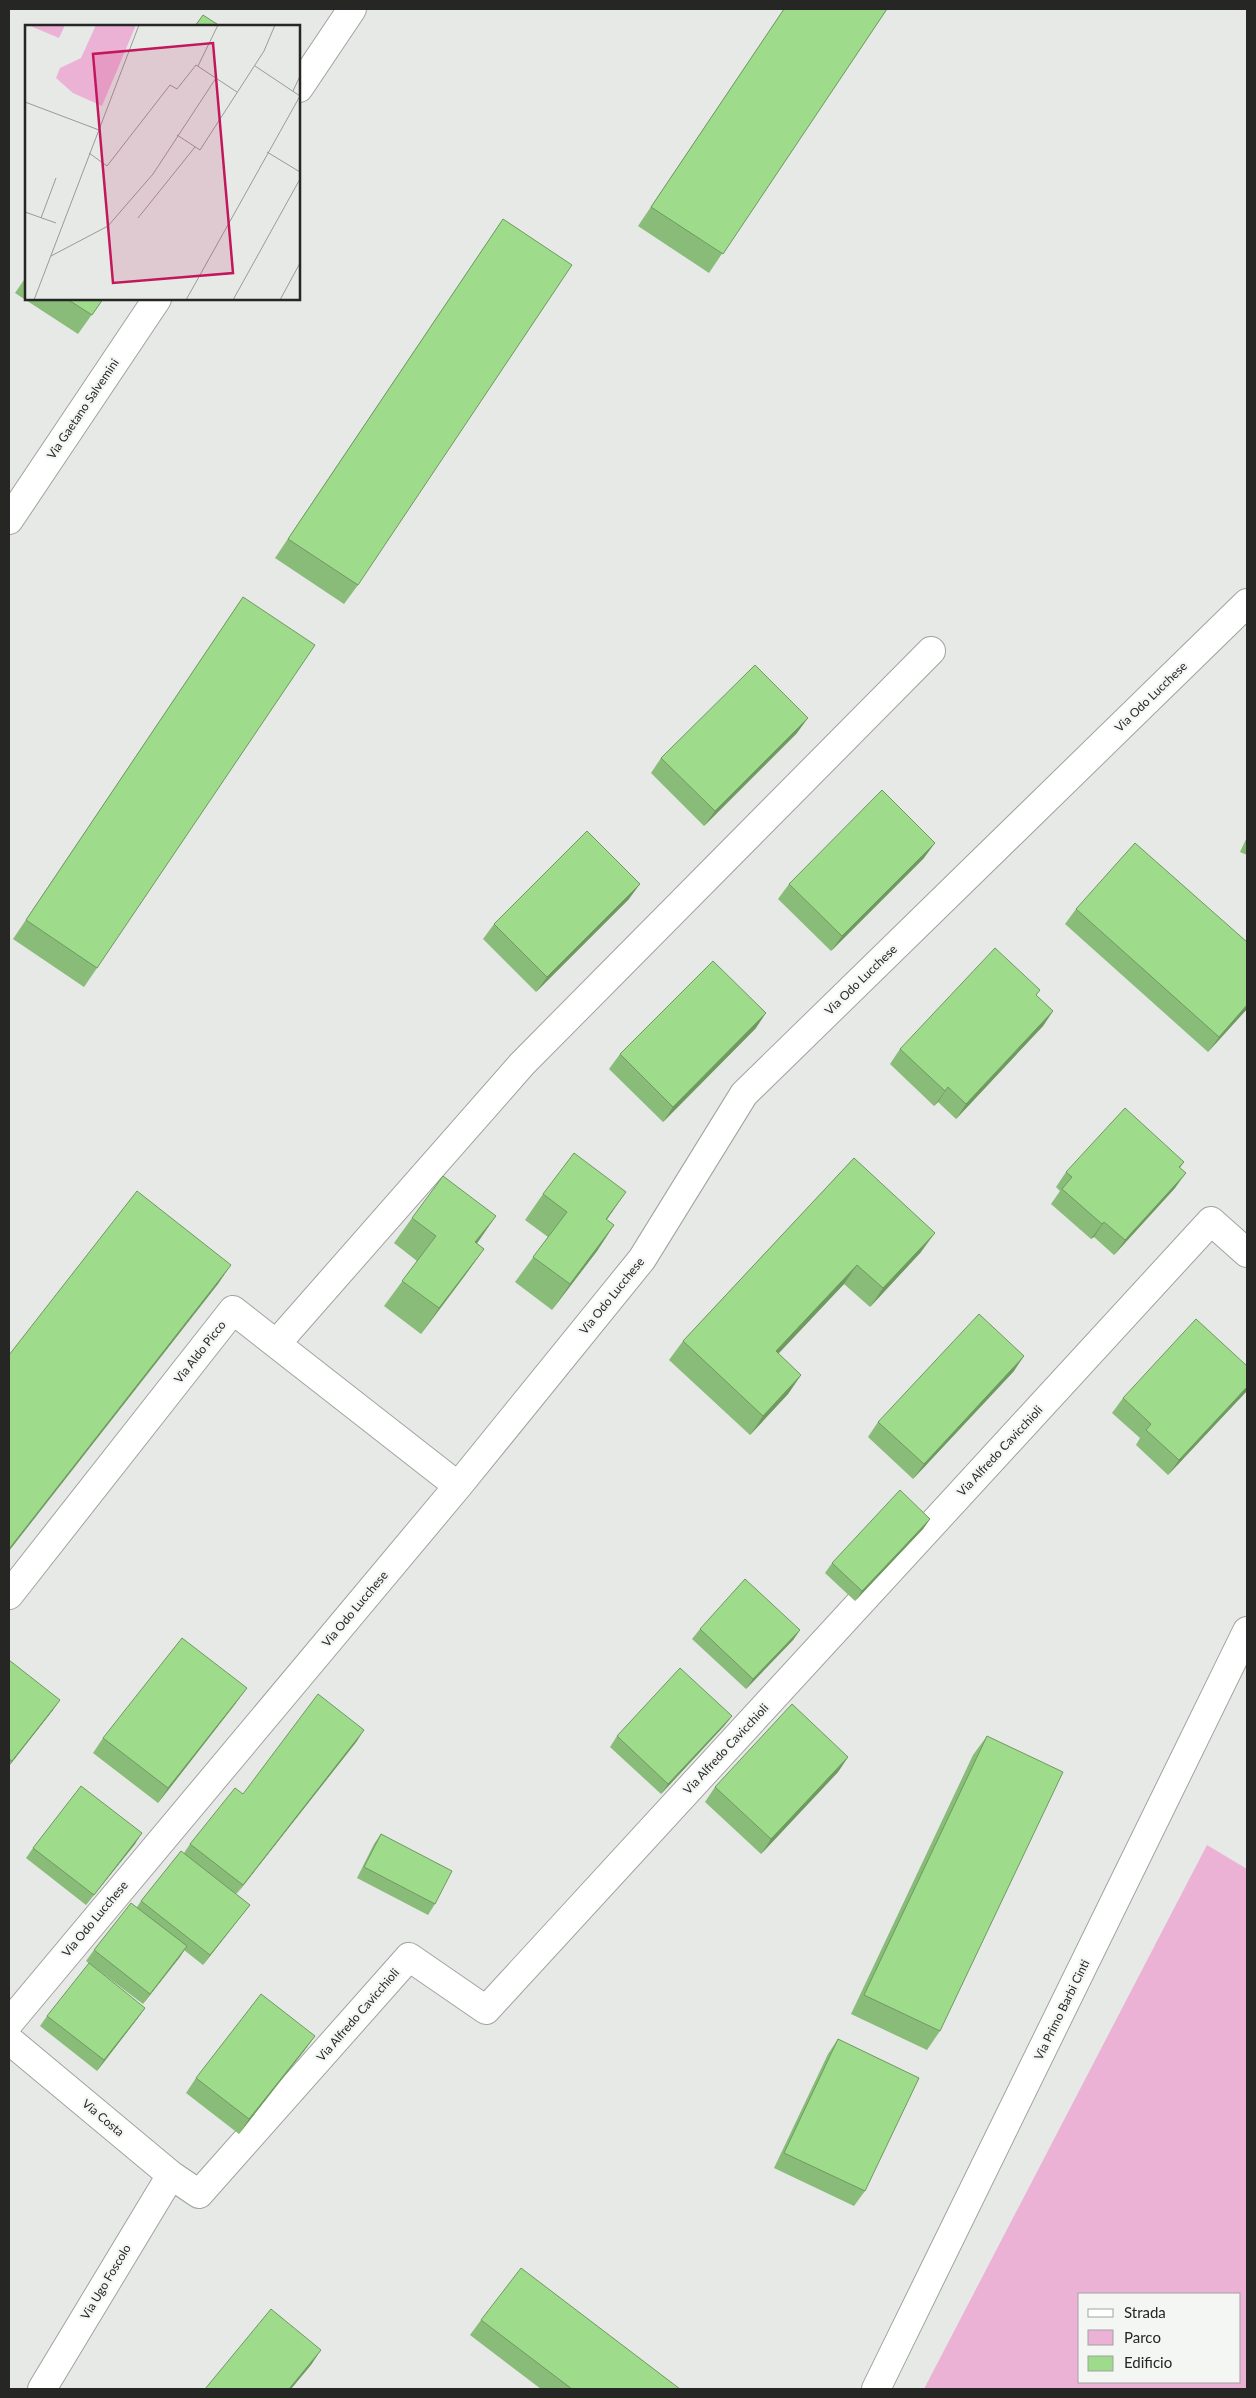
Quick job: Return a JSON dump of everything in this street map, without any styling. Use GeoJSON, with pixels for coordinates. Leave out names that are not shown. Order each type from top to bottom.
{"type":"FeatureCollection","features":[{"type":"Feature","properties":{"kind":"street"},"geometry":{"type":"LineString","coordinates":[[300,87],[352,9]]}},
{"type":"Feature","properties":{"kind":"street","name":"Via Gaetano Salvemini"},"geometry":{"type":"LineString","coordinates":[[9,520],[157,300]]}},
{"type":"Feature","properties":{"kind":"street","name":"Via Odo Lucchese"},"geometry":{"type":"LineString","coordinates":[[9,2023],[458,1486],[642,1259],[744,1094],[1247,602]]}},
{"type":"Feature","properties":{"kind":"street"},"geometry":{"type":"LineString","coordinates":[[277,1343],[522,1064],[931,651]]}},
{"type":"Feature","properties":{"kind":"street","name":"Via Alfredo Cavicchioli"},"geometry":{"type":"LineString","coordinates":[[199,2194],[409,1957],[486,2010],[1211,1221],[1247,1253]]}},
{"type":"Feature","properties":{"kind":"street","name":"Via Aldo Picco"},"geometry":{"type":"LineString","coordinates":[[9,1594],[233,1310],[458,1486]]}},
{"type":"Feature","properties":{"kind":"street","name":"Via Primo Barbi Cinti"},"geometry":{"type":"LineString","coordinates":[[876,2389],[1247,1631]]}},
{"type":"Feature","properties":{"kind":"street","name":"Via Costa"},"geometry":{"type":"LineString","coordinates":[[9,2040],[171,2175],[199,2194]]}},
{"type":"Feature","properties":{"kind":"street","name":"Via Ugo Foscolo"},"geometry":{"type":"LineString","coordinates":[[42,2389],[171,2175]]}},
{"type":"Feature","properties":{"kind":"green space"},"geometry":{"type":"Polygon","coordinates":[[[1207,1845],[1247,1869],[1247,2389],[924,2389],[1207,1845]]]}},
{"type":"Feature","properties":{"kind":"building"},"geometry":{"type":"Polygon","coordinates":[[[784,9],[887,9],[723,254],[651,207],[784,9]]]}},
{"type":"Feature","properties":{"kind":"building"},"geometry":{"type":"Polygon","coordinates":[[[203,15],[218,25],[196,25],[203,15]]]}},
{"type":"Feature","properties":{"kind":"building"},"geometry":{"type":"Polygon","coordinates":[[[503,219],[572,265],[358,585],[288,539],[503,219]]]}},
{"type":"Feature","properties":{"kind":"building"},"geometry":{"type":"Polygon","coordinates":[[[69,300],[102,300],[92,315],[69,300]]]}},
{"type":"Feature","properties":{"kind":"building"},"geometry":{"type":"Polygon","coordinates":[[[243,597],[315,645],[97,968],[26,920],[243,597]]]}},
{"type":"Feature","properties":{"kind":"building"},"geometry":{"type":"Polygon","coordinates":[[[755,665],[808,718],[715,811],[661,758],[755,665]]]}},
{"type":"Feature","properties":{"kind":"building"},"geometry":{"type":"Polygon","coordinates":[[[882,790],[935,843],[842,936],[789,884],[882,790]]]}},
{"type":"Feature","properties":{"kind":"building"},"geometry":{"type":"Polygon","coordinates":[[[587,831],[640,884],[547,977],[494,924],[587,831]]]}},
{"type":"Feature","properties":{"kind":"building"},"geometry":{"type":"Polygon","coordinates":[[[1135,843],[1247,942],[1247,1005],[1219,1037],[1076,909],[1135,843]]]}},
{"type":"Feature","properties":{"kind":"building"},"geometry":{"type":"Polygon","coordinates":[[[995,948],[1040,990],[1036,995],[1053,1011],[966,1104],[948,1087],[945,1091],[900,1049],[995,948]]]}},
{"type":"Feature","properties":{"kind":"building"},"geometry":{"type":"Polygon","coordinates":[[[713,961],[766,1013],[673,1107],[620,1054],[713,961]]]}},
{"type":"Feature","properties":{"kind":"building"},"geometry":{"type":"Polygon","coordinates":[[[1125,1108],[1184,1162],[1179,1167],[1186,1173],[1125,1240],[1104,1222],[1102,1224],[1062,1189],[1072,1177],[1066,1172],[1125,1108]]]}},
{"type":"Feature","properties":{"kind":"building"},"geometry":{"type":"Polygon","coordinates":[[[574,1153],[626,1192],[606,1219],[614,1225],[570,1284],[533,1257],[567,1212],[543,1194],[574,1153]]]}},
{"type":"Feature","properties":{"kind":"building"},"geometry":{"type":"Polygon","coordinates":[[[854,1158],[935,1233],[883,1288],[857,1265],[776,1351],[801,1375],[763,1416],[683,1341],[854,1158]]]}},
{"type":"Feature","properties":{"kind":"building"},"geometry":{"type":"Polygon","coordinates":[[[443,1176],[496,1216],[475,1242],[484,1249],[439,1308],[402,1281],[436,1236],[412,1218],[443,1176]]]}},
{"type":"Feature","properties":{"kind":"building"},"geometry":{"type":"Polygon","coordinates":[[[137,1191],[231,1265],[9,1549],[9,1355],[137,1191]]]}},
{"type":"Feature","properties":{"kind":"building"},"geometry":{"type":"Polygon","coordinates":[[[979,1314],[1024,1356],[924,1464],[878,1422],[979,1314]]]}},
{"type":"Feature","properties":{"kind":"building"},"geometry":{"type":"Polygon","coordinates":[[[1196,1319],[1247,1366],[1247,1387],[1179,1460],[1146,1430],[1151,1424],[1123,1398],[1196,1319]]]}},
{"type":"Feature","properties":{"kind":"building"},"geometry":{"type":"Polygon","coordinates":[[[900,1490],[930,1519],[862,1591],[832,1563],[900,1490]]]}},
{"type":"Feature","properties":{"kind":"building"},"geometry":{"type":"Polygon","coordinates":[[[745,1579],[800,1630],[753,1679],[700,1629],[745,1579]]]}},
{"type":"Feature","properties":{"kind":"building"},"geometry":{"type":"Polygon","coordinates":[[[182,1638],[247,1688],[168,1788],[103,1738],[182,1638]]]}},
{"type":"Feature","properties":{"kind":"building"},"geometry":{"type":"Polygon","coordinates":[[[9,1660],[60,1700],[12,1761],[9,1759],[9,1660]]]}},
{"type":"Feature","properties":{"kind":"building"},"geometry":{"type":"Polygon","coordinates":[[[680,1668],[732,1716],[668,1784],[617,1736],[680,1668]]]}},
{"type":"Feature","properties":{"kind":"building"},"geometry":{"type":"Polygon","coordinates":[[[318,1694],[364,1730],[243,1885],[190,1844],[235,1788],[243,1794],[318,1694]]]}},
{"type":"Feature","properties":{"kind":"building"},"geometry":{"type":"Polygon","coordinates":[[[792,1704],[848,1757],[771,1839],[715,1787],[792,1704]]]}},
{"type":"Feature","properties":{"kind":"building"},"geometry":{"type":"Polygon","coordinates":[[[987,1736],[1063,1772],[940,2031],[864,1995],[987,1736]]]}},
{"type":"Feature","properties":{"kind":"building"},"geometry":{"type":"Polygon","coordinates":[[[81,1786],[142,1833],[94,1895],[33,1848],[81,1786]]]}},
{"type":"Feature","properties":{"kind":"building"},"geometry":{"type":"Polygon","coordinates":[[[381,1834],[452,1871],[435,1904],[364,1867],[381,1834]]]}},
{"type":"Feature","properties":{"kind":"building"},"geometry":{"type":"Polygon","coordinates":[[[181,1851],[250,1905],[210,1955],[141,1901],[181,1851]]]}},
{"type":"Feature","properties":{"kind":"building"},"geometry":{"type":"Polygon","coordinates":[[[131,1903],[187,1946],[150,1994],[94,1950],[131,1903]]]}},
{"type":"Feature","properties":{"kind":"building"},"geometry":{"type":"Polygon","coordinates":[[[89,1963],[145,2008],[104,2060],[47,2016],[89,1963]]]}},
{"type":"Feature","properties":{"kind":"building"},"geometry":{"type":"Polygon","coordinates":[[[261,1994],[315,2036],[249,2119],[196,2078],[261,1994]]]}},
{"type":"Feature","properties":{"kind":"building"},"geometry":{"type":"Polygon","coordinates":[[[838,2039],[919,2078],[865,2191],[784,2153],[838,2039]]]}},
{"type":"Feature","properties":{"kind":"building"},"geometry":{"type":"Polygon","coordinates":[[[521,2268],[680,2389],[572,2389],[481,2320],[521,2268]]]}},
{"type":"Feature","properties":{"kind":"building"},"geometry":{"type":"Polygon","coordinates":[[[271,2309],[321,2350],[289,2389],[205,2389],[271,2309]]]}}]}
